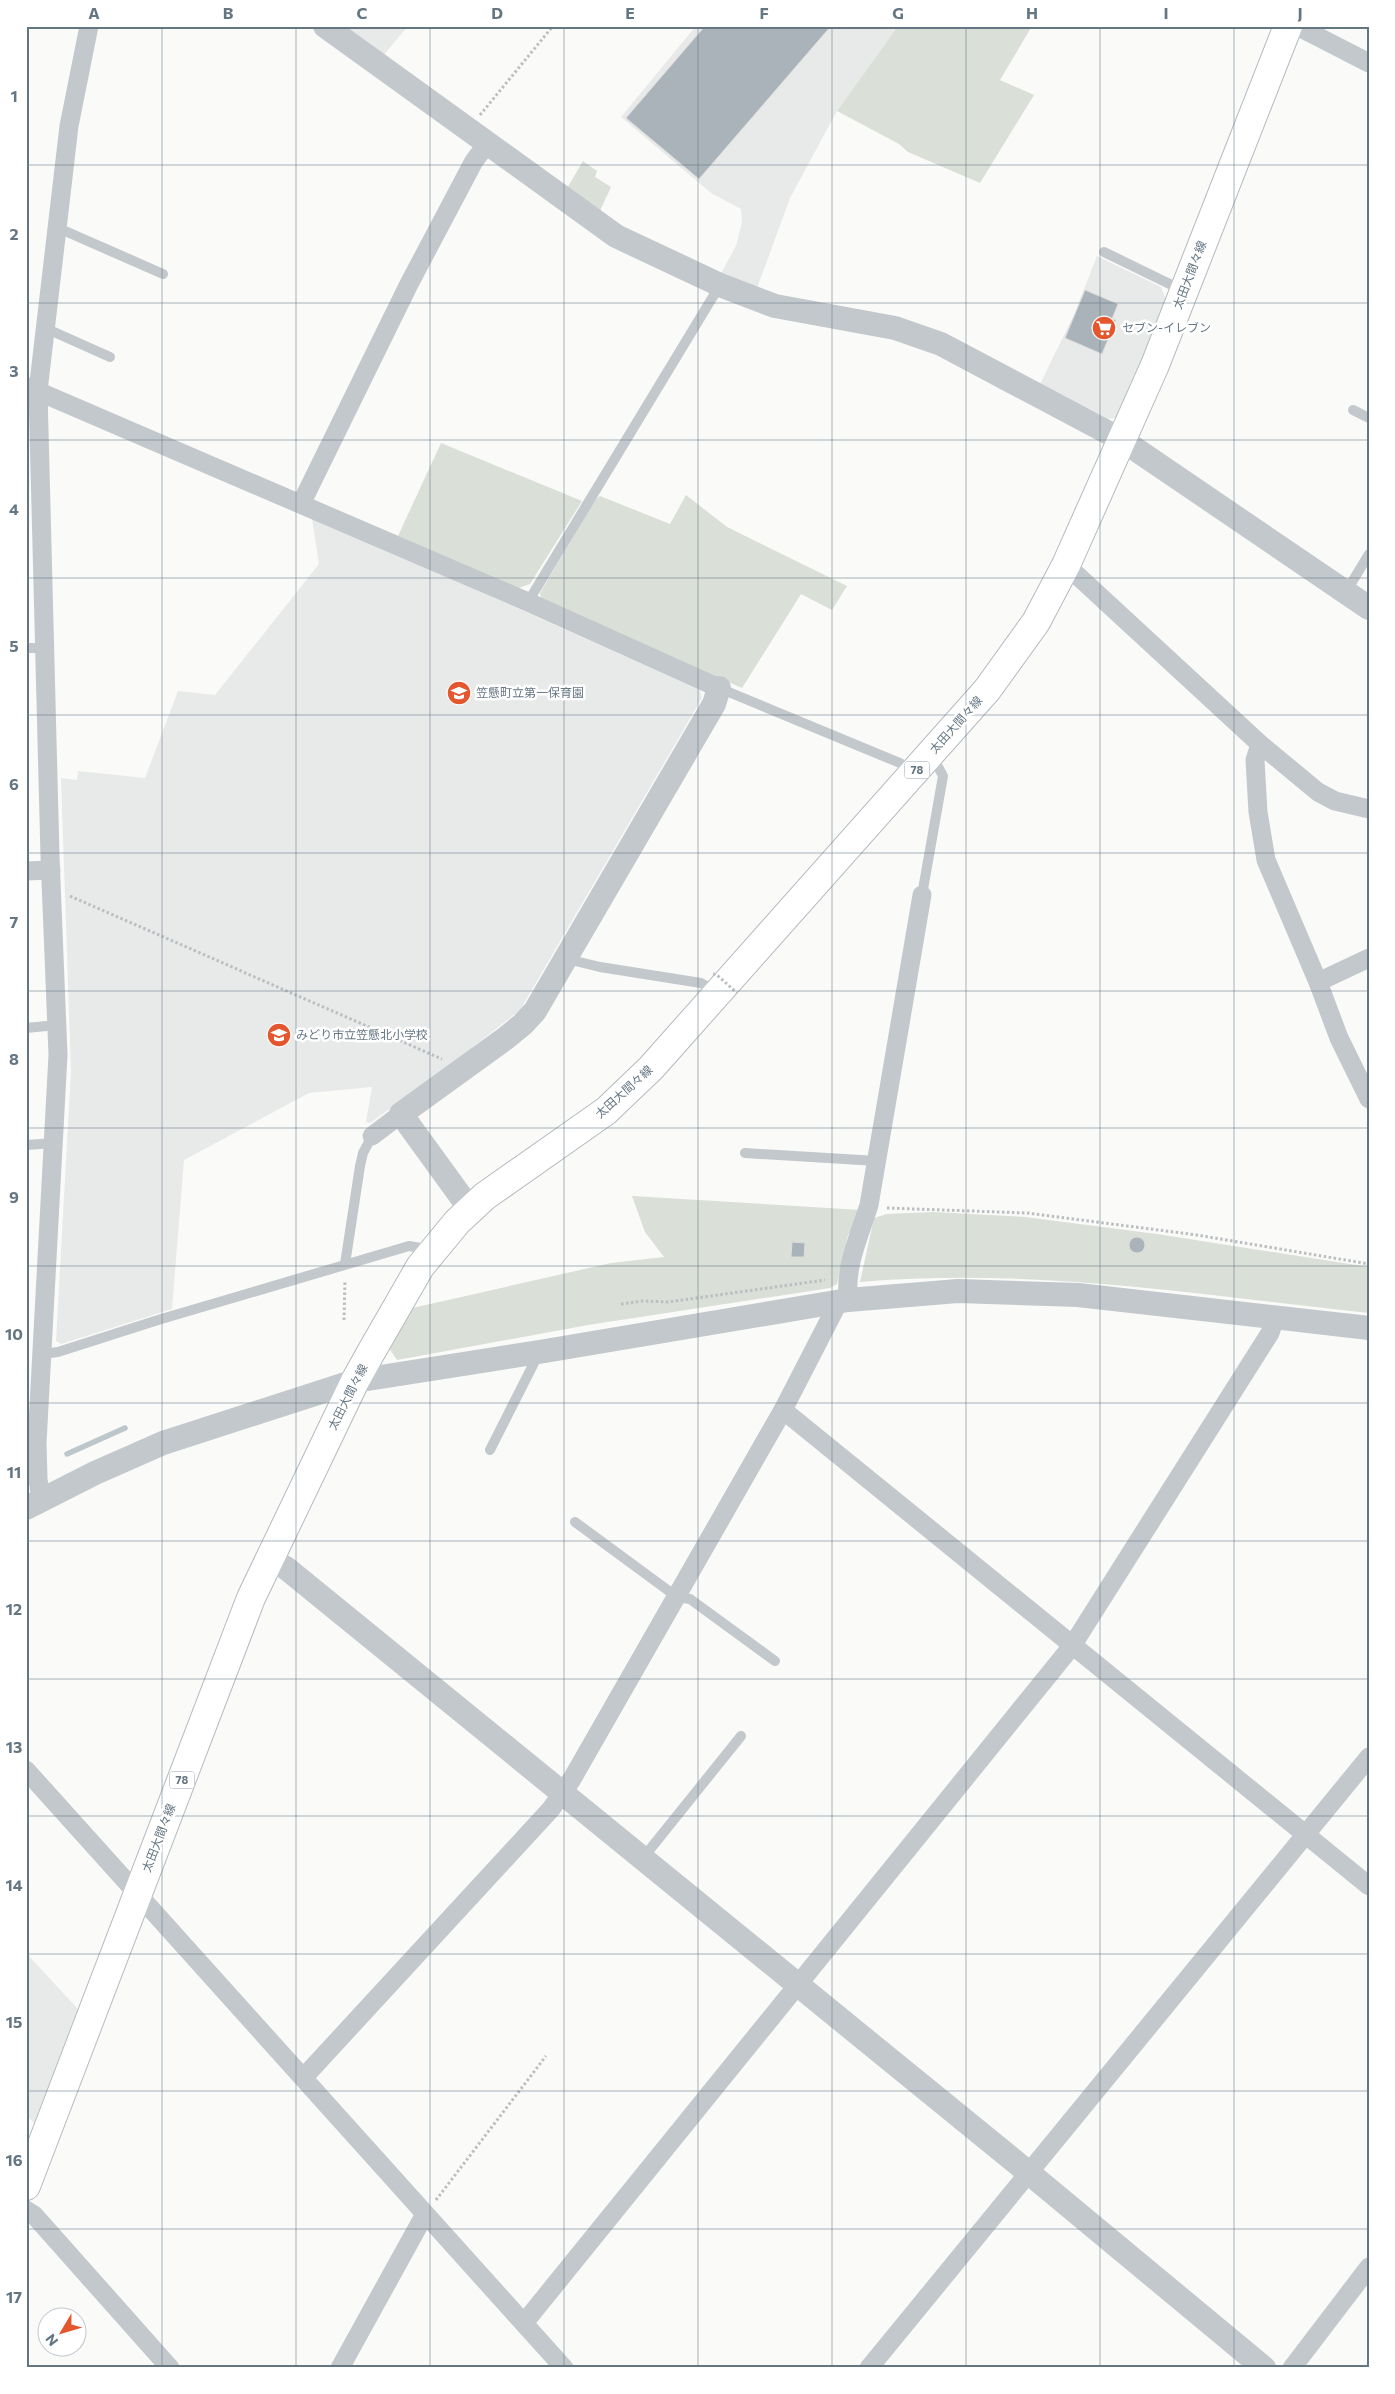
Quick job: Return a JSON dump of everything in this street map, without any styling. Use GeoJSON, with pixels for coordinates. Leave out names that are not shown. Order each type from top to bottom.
{"type":"FeatureCollection","features":[{"type":"Feature","properties":{"kind":"main road","name":"太田大間々線"},"geometry":{"type":"LineString","coordinates":[[26,2186],[251,1598],[355,1381],[406,1289],[432,1250],[470,1209],[606,1111],[651,1068],[921,765],[1005,667],[1036,622],[1066,566],[1122,440],[1155,365],[1288,26]]}},
{"type":"Feature","properties":{"kind":"street"},"geometry":{"type":"LineString","coordinates":[[89,26],[69,126],[45,328],[32,388],[46,648],[58,1080],[34,1504],[163,1443],[355,1381],[841,1302],[958,1291],[1078,1296],[1369,1328]]}},
{"type":"Feature","properties":{"kind":"street"},"geometry":{"type":"LineString","coordinates":[[325,26],[616,236],[720,285],[775,306],[895,328],[929,339],[1122,440],[1369,608]]}},
{"type":"Feature","properties":{"kind":"street"},"geometry":{"type":"LineString","coordinates":[[1297,26],[1369,62]]}},
{"type":"Feature","properties":{"kind":"street"},"geometry":{"type":"LineString","coordinates":[[301,504],[409,284],[474,161],[487,144]]}},
{"type":"Feature","properties":{"kind":"street"},"geometry":{"type":"LineString","coordinates":[[32,388],[528,602],[719,688],[714,704],[536,1011],[523,1024],[372,1136]]}},
{"type":"Feature","properties":{"kind":"street"},"geometry":{"type":"LineString","coordinates":[[1066,566],[1260,744],[1327,798],[1369,809]]}},
{"type":"Feature","properties":{"kind":"street"},"geometry":{"type":"LineString","coordinates":[[1260,744],[1255,760],[1258,812],[1266,860],[1318,982],[1339,1038],[1369,1099]]}},
{"type":"Feature","properties":{"kind":"street"},"geometry":{"type":"LineString","coordinates":[[26,871],[51,870]]}},
{"type":"Feature","properties":{"kind":"street"},"geometry":{"type":"LineString","coordinates":[[304,2077],[544,1816],[572,1779],[783,1410],[834,1311],[841,1302],[853,1251],[869,1205],[922,895]]}},
{"type":"Feature","properties":{"kind":"street"},"geometry":{"type":"LineString","coordinates":[[1318,982],[1369,958]]}},
{"type":"Feature","properties":{"kind":"street"},"geometry":{"type":"LineString","coordinates":[[401,1114],[470,1209]]}},
{"type":"Feature","properties":{"kind":"street"},"geometry":{"type":"LineString","coordinates":[[524,2323],[1072,1646],[1270,1333],[1275,1318]]}},
{"type":"Feature","properties":{"kind":"street"},"geometry":{"type":"LineString","coordinates":[[783,1410],[1369,1886]]}},
{"type":"Feature","properties":{"kind":"street"},"geometry":{"type":"LineString","coordinates":[[269,1558],[286,1568],[1029,2173],[1264,2368]]}},
{"type":"Feature","properties":{"kind":"street"},"geometry":{"type":"LineString","coordinates":[[869,2368],[1369,1757]]}},
{"type":"Feature","properties":{"kind":"street"},"geometry":{"type":"LineString","coordinates":[[26,1770],[564,2368]]}},
{"type":"Feature","properties":{"kind":"street"},"geometry":{"type":"LineString","coordinates":[[26,2210],[34,2215],[170,2368]]}},
{"type":"Feature","properties":{"kind":"street"},"geometry":{"type":"LineString","coordinates":[[340,2368],[425,2214]]}},
{"type":"Feature","properties":{"kind":"street"},"geometry":{"type":"LineString","coordinates":[[1292,2368],[1369,2267]]}},
{"type":"Feature","properties":{"kind":"lane"},"geometry":{"type":"LineString","coordinates":[[56,227],[163,274]]}},
{"type":"Feature","properties":{"kind":"lane"},"geometry":{"type":"LineString","coordinates":[[1104,252],[1184,291]]}},
{"type":"Feature","properties":{"kind":"lane"},"geometry":{"type":"LineString","coordinates":[[528,602],[720,285]]}},
{"type":"Feature","properties":{"kind":"lane"},"geometry":{"type":"LineString","coordinates":[[45,328],[110,356]]}},
{"type":"Feature","properties":{"kind":"lane"},"geometry":{"type":"LineString","coordinates":[[1353,410],[1369,418]]}},
{"type":"Feature","properties":{"kind":"lane"},"geometry":{"type":"LineString","coordinates":[[1345,593],[1369,554]]}},
{"type":"Feature","properties":{"kind":"lane"},"geometry":{"type":"LineString","coordinates":[[26,648],[46,648]]}},
{"type":"Feature","properties":{"kind":"lane"},"geometry":{"type":"LineString","coordinates":[[719,688],[900,763],[921,765],[936,763],[943,776],[922,895]]}},
{"type":"Feature","properties":{"kind":"lane"},"geometry":{"type":"LineString","coordinates":[[567,959],[600,967],[701,983],[710,987],[723,987]]}},
{"type":"Feature","properties":{"kind":"lane"},"geometry":{"type":"LineString","coordinates":[[26,1028],[57,1026]]}},
{"type":"Feature","properties":{"kind":"lane"},"geometry":{"type":"LineString","coordinates":[[345,1264],[360,1166],[363,1153],[372,1136]]}},
{"type":"Feature","properties":{"kind":"lane"},"geometry":{"type":"LineString","coordinates":[[26,1145],[54,1143]]}},
{"type":"Feature","properties":{"kind":"lane"},"geometry":{"type":"LineString","coordinates":[[745,1153],[877,1161]]}},
{"type":"Feature","properties":{"kind":"lane"},"geometry":{"type":"LineString","coordinates":[[42,1354],[58,1352],[158,1320],[409,1246],[432,1250]]}},
{"type":"Feature","properties":{"kind":"lane"},"geometry":{"type":"LineString","coordinates":[[490,1450],[539,1352]]}},
{"type":"Feature","properties":{"kind":"lane"},"geometry":{"type":"LineString","coordinates":[[575,1522],[677,1597],[690,1599],[775,1661]]}},
{"type":"Feature","properties":{"kind":"lane"},"geometry":{"type":"LineString","coordinates":[[642,1859],[742,1736]]}},
{"type":"Feature","properties":{"kind":"path"},"geometry":{"type":"LineString","coordinates":[[468,131],[553,26]]}},
{"type":"Feature","properties":{"kind":"path"},"geometry":{"type":"LineString","coordinates":[[62,892],[447,1062]]}},
{"type":"Feature","properties":{"kind":"path"},"geometry":{"type":"LineString","coordinates":[[869,1205],[888,1208],[1027,1213],[1197,1235],[1369,1264]]}},
{"type":"Feature","properties":{"kind":"path"},"geometry":{"type":"LineString","coordinates":[[344,1320],[345,1264]]}},
{"type":"Feature","properties":{"kind":"path"},"geometry":{"type":"LineString","coordinates":[[621,1304],[643,1301],[668,1302],[828,1280]]}},
{"type":"Feature","properties":{"kind":"path"},"geometry":{"type":"LineString","coordinates":[[425,2214],[546,2056]]}},
{"type":"Feature","properties":{"kind":"shaded area"},"geometry":{"type":"Polygon","coordinates":[[[342,26],[408,26],[382,57],[342,26]]]}},
{"type":"Feature","properties":{"kind":"shaded area"},"geometry":{"type":"Polygon","coordinates":[[[696,26],[898,26],[837,111],[790,198],[756,291],[720,275],[736,246],[742,222],[741,209],[711,193],[621,117],[696,26]]]}},
{"type":"Feature","properties":{"kind":"shaded area"},"geometry":{"type":"Polygon","coordinates":[[[898,26],[1032,26],[1000,80],[1034,95],[980,183],[908,152],[899,144],[837,111],[898,26]]]}},
{"type":"Feature","properties":{"kind":"shaded area"},"geometry":{"type":"Polygon","coordinates":[[[583,161],[597,171],[595,177],[611,187],[599,213],[566,190],[583,161]]]}},
{"type":"Feature","properties":{"kind":"shaded area"},"geometry":{"type":"Polygon","coordinates":[[[1097,256],[1161,287],[1166,300],[1119,417],[1108,419],[1040,384],[1074,315],[1097,256]]]}},
{"type":"Feature","properties":{"kind":"shaded area"},"geometry":{"type":"Polygon","coordinates":[[[441,443],[582,501],[530,584],[516,589],[398,536],[441,443]]]}},
{"type":"Feature","properties":{"kind":"shaded area"},"geometry":{"type":"Polygon","coordinates":[[[686,495],[727,527],[847,586],[832,610],[801,594],[742,688],[541,600],[540,593],[595,500],[600,496],[670,524],[686,495]]]}},
{"type":"Feature","properties":{"kind":"shaded area","name":"みどり市立笠懸北小学校"},"geometry":{"type":"Polygon","coordinates":[[[314,517],[700,690],[702,698],[520,1010],[446,1068],[370,1123],[366,1122],[372,1087],[309,1093],[184,1160],[172,1309],[61,1344],[56,1341],[71,1071],[61,778],[77,780],[78,771],[145,778],[178,691],[215,695],[319,564],[312,519],[314,517]]]}},
{"type":"Feature","properties":{"kind":"shaded area"},"geometry":{"type":"Polygon","coordinates":[[[632,1196],[861,1210],[857,1225],[848,1235],[837,1284],[830,1288],[588,1325],[397,1360],[387,1345],[408,1309],[611,1263],[664,1257],[645,1232],[632,1196]]]}},
{"type":"Feature","properties":{"kind":"shaded area"},"geometry":{"type":"Polygon","coordinates":[[[934,1212],[1025,1217],[1157,1234],[1369,1267],[1369,1313],[1179,1291],[1051,1280],[924,1278],[860,1282],[874,1218],[887,1214],[934,1212]]]}},
{"type":"Feature","properties":{"kind":"shaded area"},"geometry":{"type":"Polygon","coordinates":[[[26,1953],[78,2009],[34,2123],[26,2115],[26,1953]]]}},
{"type":"Feature","properties":{"kind":"building"},"geometry":{"type":"Polygon","coordinates":[[[705,26],[831,26],[699,179],[626,118],[705,26]]]}},
{"type":"Feature","properties":{"kind":"building"},"geometry":{"type":"Polygon","coordinates":[[[1085,290],[1118,304],[1112,319],[1116,320],[1102,354],[1065,338],[1085,290]]]}},
{"type":"Feature","properties":{"kind":"building"},"geometry":{"type":"Polygon","coordinates":[[[1137,1237],[1143,1239],[1145,1245],[1143,1251],[1137,1253],[1131,1251],[1129,1245],[1131,1239],[1137,1237]]]}},
{"type":"Feature","properties":{"kind":"building"},"geometry":{"type":"Polygon","coordinates":[[[792,1242],[805,1243],[804,1257],[791,1257],[792,1242]]]}},
{"type":"Feature","properties":{"kind":"waterway"},"geometry":{"type":"LineString","coordinates":[[67,1454],[125,1428]]}},
{"type":"Feature","properties":{"kind":"place","name":"セブン-イレブン"},"geometry":{"type":"Point","coordinates":[1104,328]}},
{"type":"Feature","properties":{"kind":"place","name":"笠懸町立第一保育園"},"geometry":{"type":"Point","coordinates":[459,693]}},
{"type":"Feature","properties":{"kind":"place","name":"みどり市立笠懸北小学校"},"geometry":{"type":"Point","coordinates":[279,1035]}}]}
